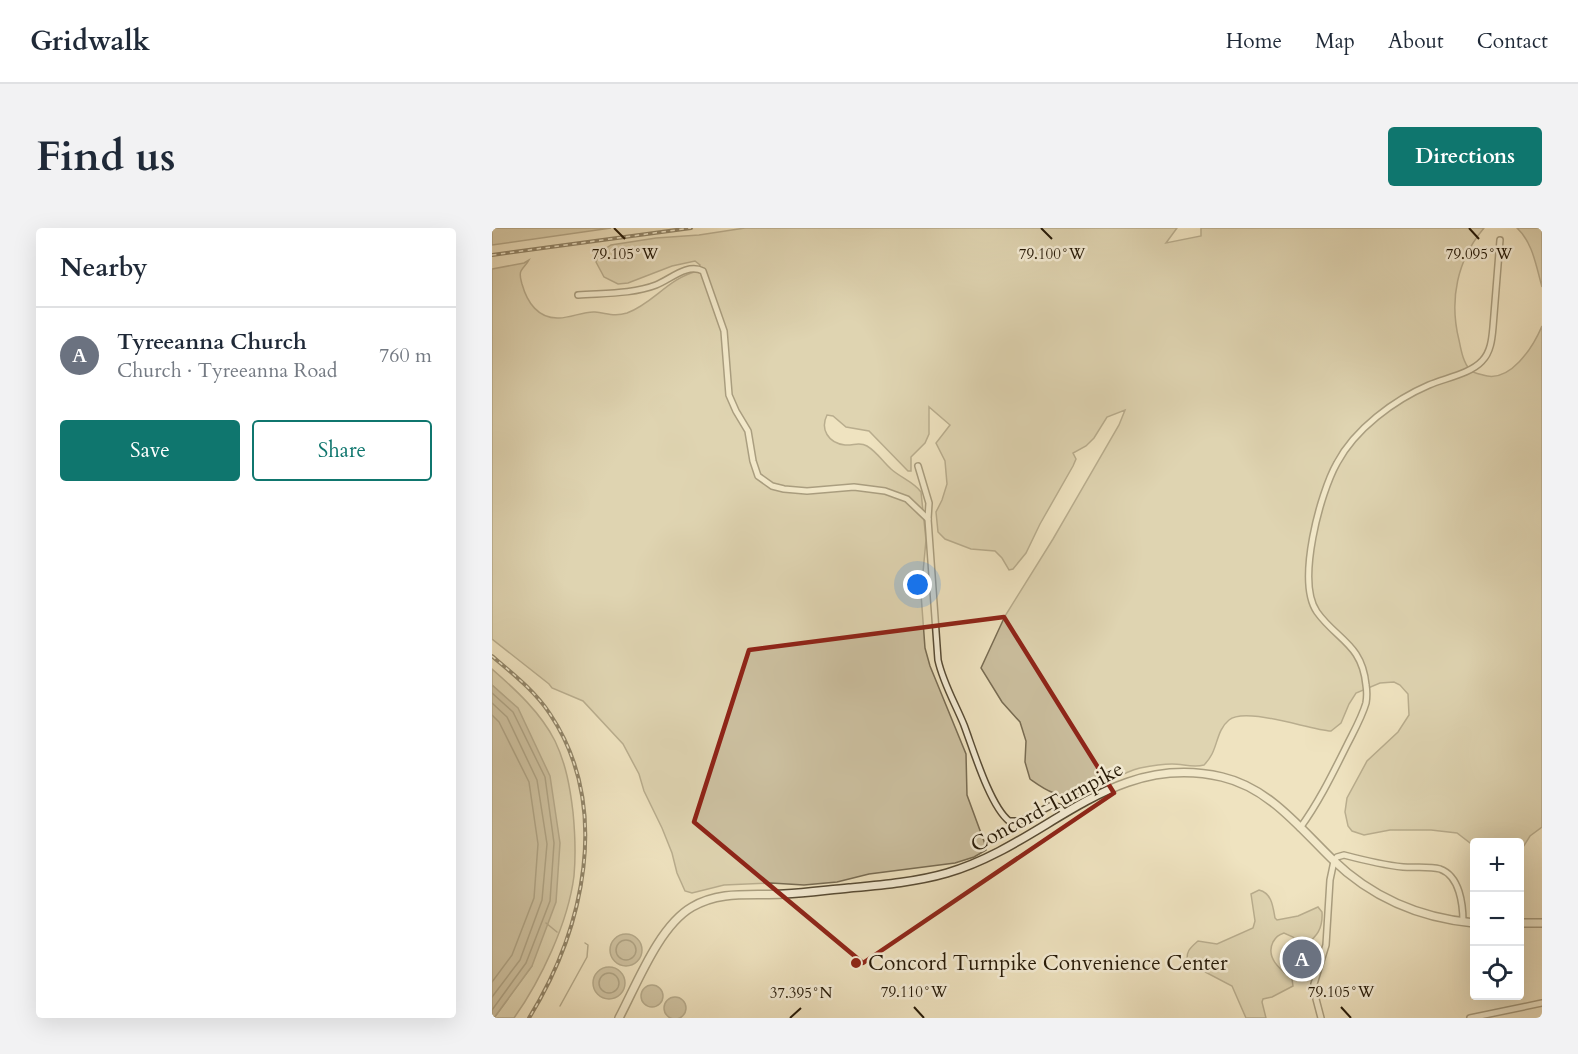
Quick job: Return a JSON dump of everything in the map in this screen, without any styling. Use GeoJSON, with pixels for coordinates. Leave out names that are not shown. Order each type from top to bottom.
{"type":"FeatureCollection","features":[{"type":"Feature","properties":{"kind":"street"},"geometry":{"type":"LineString","coordinates":[[1300,828],[1339,761],[1366,700],[1365,677],[1355,651],[1319,615],[1309,597],[1309,565],[1326,488],[1344,451],[1374,420],[1416,391],[1471,369],[1484,359],[1491,341],[1500,240]]}},
{"type":"Feature","properties":{"kind":"street"},"geometry":{"type":"LineString","coordinates":[[578,295],[641,289],[687,269],[697,268],[703,271],[724,331],[729,394],[748,430],[758,476],[772,486],[784,489],[807,491],[854,487],[885,491],[907,500],[928,519]]}},
{"type":"Feature","properties":{"kind":"street"},"geometry":{"type":"LineString","coordinates":[[918,466],[929,503],[928,519],[938,660],[941,673],[986,782],[1002,814],[1009,821],[1021,821],[1052,805],[1056,805],[1065,813]]}},
{"type":"Feature","properties":{"kind":"street","name":"Concord Turnpike"},"geometry":{"type":"LineString","coordinates":[[619,1018],[666,930],[684,912],[700,902],[722,895],[795,893],[882,884],[945,874],[994,855],[1065,813],[1124,782],[1157,773],[1187,772],[1221,777],[1249,787],[1273,801],[1334,861],[1364,886],[1391,901],[1425,914],[1470,923]]}},
{"type":"Feature","properties":{"kind":"street"},"geometry":{"type":"LineString","coordinates":[[1321,1018],[1314,984],[1326,945],[1330,880],[1337,857],[1344,855],[1404,867],[1441,870],[1452,878],[1457,888],[1463,907],[1463,922]]}},
{"type":"Feature","properties":{"kind":"street"},"geometry":{"type":"LineString","coordinates":[[1524,923],[1542,923]]}},
{"type":"Feature","properties":{"kind":"street"},"geometry":{"type":"LineString","coordinates":[[1470,1018],[1542,1003]]}},
{"type":"Feature","properties":{"kind":"highlighted area"},"geometry":{"type":"Polygon","coordinates":[[[1004,617],[1114,793],[863,963],[694,822],[749,650],[1004,617]]]}},
{"type":"Feature","properties":{"kind":"shaded area"},"geometry":{"type":"Polygon","coordinates":[[[492,228],[611,228],[492,245],[492,228]]]}},
{"type":"Feature","properties":{"kind":"shaded area"},"geometry":{"type":"Polygon","coordinates":[[[745,228],[1177,228],[1166,243],[1201,236],[1201,228],[1484,228],[1467,253],[1455,295],[1456,325],[1464,360],[1468,367],[1473,372],[1483,375],[1502,374],[1519,362],[1533,344],[1542,326],[1542,827],[1530,836],[1524,846],[1524,838],[1470,838],[1470,843],[1457,833],[1431,830],[1390,830],[1364,835],[1352,831],[1348,826],[1345,812],[1347,798],[1367,761],[1398,732],[1409,715],[1408,694],[1394,682],[1380,683],[1356,693],[1341,723],[1331,731],[1263,717],[1237,716],[1223,727],[1212,754],[1204,765],[1168,764],[1140,768],[1076,795],[1054,793],[1038,785],[1030,779],[1025,762],[1026,741],[1020,722],[1002,702],[981,668],[1005,616],[1053,539],[1119,425],[1125,410],[1107,417],[1094,438],[1086,446],[1073,453],[1076,459],[1073,466],[1026,553],[1013,569],[1009,570],[995,551],[971,549],[945,539],[938,532],[936,512],[947,484],[945,461],[936,443],[950,425],[929,407],[929,434],[925,443],[911,457],[911,471],[908,471],[869,431],[846,427],[833,416],[827,415],[824,425],[827,434],[834,441],[845,445],[867,446],[891,469],[915,485],[921,492],[926,540],[921,594],[925,648],[930,666],[966,754],[967,795],[986,850],[974,857],[955,863],[869,874],[837,882],[804,885],[771,883],[724,885],[692,893],[685,891],[662,828],[644,791],[639,774],[623,744],[583,701],[552,688],[492,639],[492,269],[529,260],[520,273],[520,278],[530,303],[545,316],[564,318],[591,312],[622,314],[637,309],[678,279],[698,271],[700,265],[695,261],[672,266],[628,283],[618,284],[604,277],[596,262],[599,253],[611,245],[656,238],[699,235],[745,228]]]}},
{"type":"Feature","properties":{"kind":"shaded area"},"geometry":{"type":"Polygon","coordinates":[[[1517,228],[1542,228],[1542,287],[1530,248],[1517,228]]]}},
{"type":"Feature","properties":{"kind":"shaded area"},"geometry":{"type":"Polygon","coordinates":[[[492,669],[535,711],[555,741],[567,776],[574,828],[574,876],[566,913],[543,969],[514,1018],[494,1018],[532,966],[518,709],[492,685],[492,669]]]}},
{"type":"Feature","properties":{"kind":"shaded area"},"geometry":{"type":"Polygon","coordinates":[[[1259,890],[1269,897],[1277,920],[1298,916],[1318,907],[1322,912],[1322,918],[1318,932],[1305,946],[1299,945],[1293,937],[1284,933],[1275,939],[1271,953],[1279,968],[1292,979],[1293,986],[1263,999],[1266,1018],[1246,1018],[1232,986],[1188,963],[1187,956],[1198,941],[1217,944],[1253,928],[1255,921],[1251,894],[1259,890]]]}},
{"type":"Feature","properties":{"kind":"water"},"geometry":{"type":"Polygon","coordinates":[[[492,685],[518,708],[550,776],[560,843],[556,902],[532,966],[494,1018],[492,1018],[492,685]]]}},
{"type":"Feature","properties":{"kind":"water"},"geometry":{"type":"Polygon","coordinates":[[[626,934],[637,939],[642,950],[637,961],[626,966],[615,961],[610,950],[615,939],[626,934]]]}},
{"type":"Feature","properties":{"kind":"water"},"geometry":{"type":"Polygon","coordinates":[[[609,967],[620,972],[625,983],[620,994],[609,999],[598,994],[593,983],[598,972],[609,967]]]}},
{"type":"Feature","properties":{"kind":"water"},"geometry":{"type":"Polygon","coordinates":[[[652,985],[660,988],[663,996],[660,1004],[652,1007],[644,1004],[641,996],[644,988],[652,985]]]}},
{"type":"Feature","properties":{"kind":"water"},"geometry":{"type":"Polygon","coordinates":[[[675,997],[683,1000],[686,1008],[683,1016],[675,1019],[667,1016],[664,1008],[667,1000],[675,997]]]}},
{"type":"Feature","properties":{"kind":"waterway"},"geometry":{"type":"LineString","coordinates":[[546,923],[557,932]]}},
{"type":"Feature","properties":{"kind":"waterway"},"geometry":{"type":"LineString","coordinates":[[560,1006],[587,957],[588,945],[585,943]]}},
{"type":"Feature","properties":{"kind":"railway"},"geometry":{"type":"LineString","coordinates":[[492,255],[691,228]]}},
{"type":"Feature","properties":{"kind":"railway"},"geometry":{"type":"LineString","coordinates":[[492,656],[531,690],[550,714],[569,750],[581,788],[585,828],[583,868],[576,907],[564,946],[529,1018]]}},
{"type":"Feature","properties":{"kind":"place","name":"Tyreeanna Church"},"geometry":{"type":"Point","coordinates":[1302,959]}},
{"type":"Feature","properties":{"kind":"place","name":"Concord Turnpike Convenience Center"},"geometry":{"type":"Point","coordinates":[856,963]}}]}
